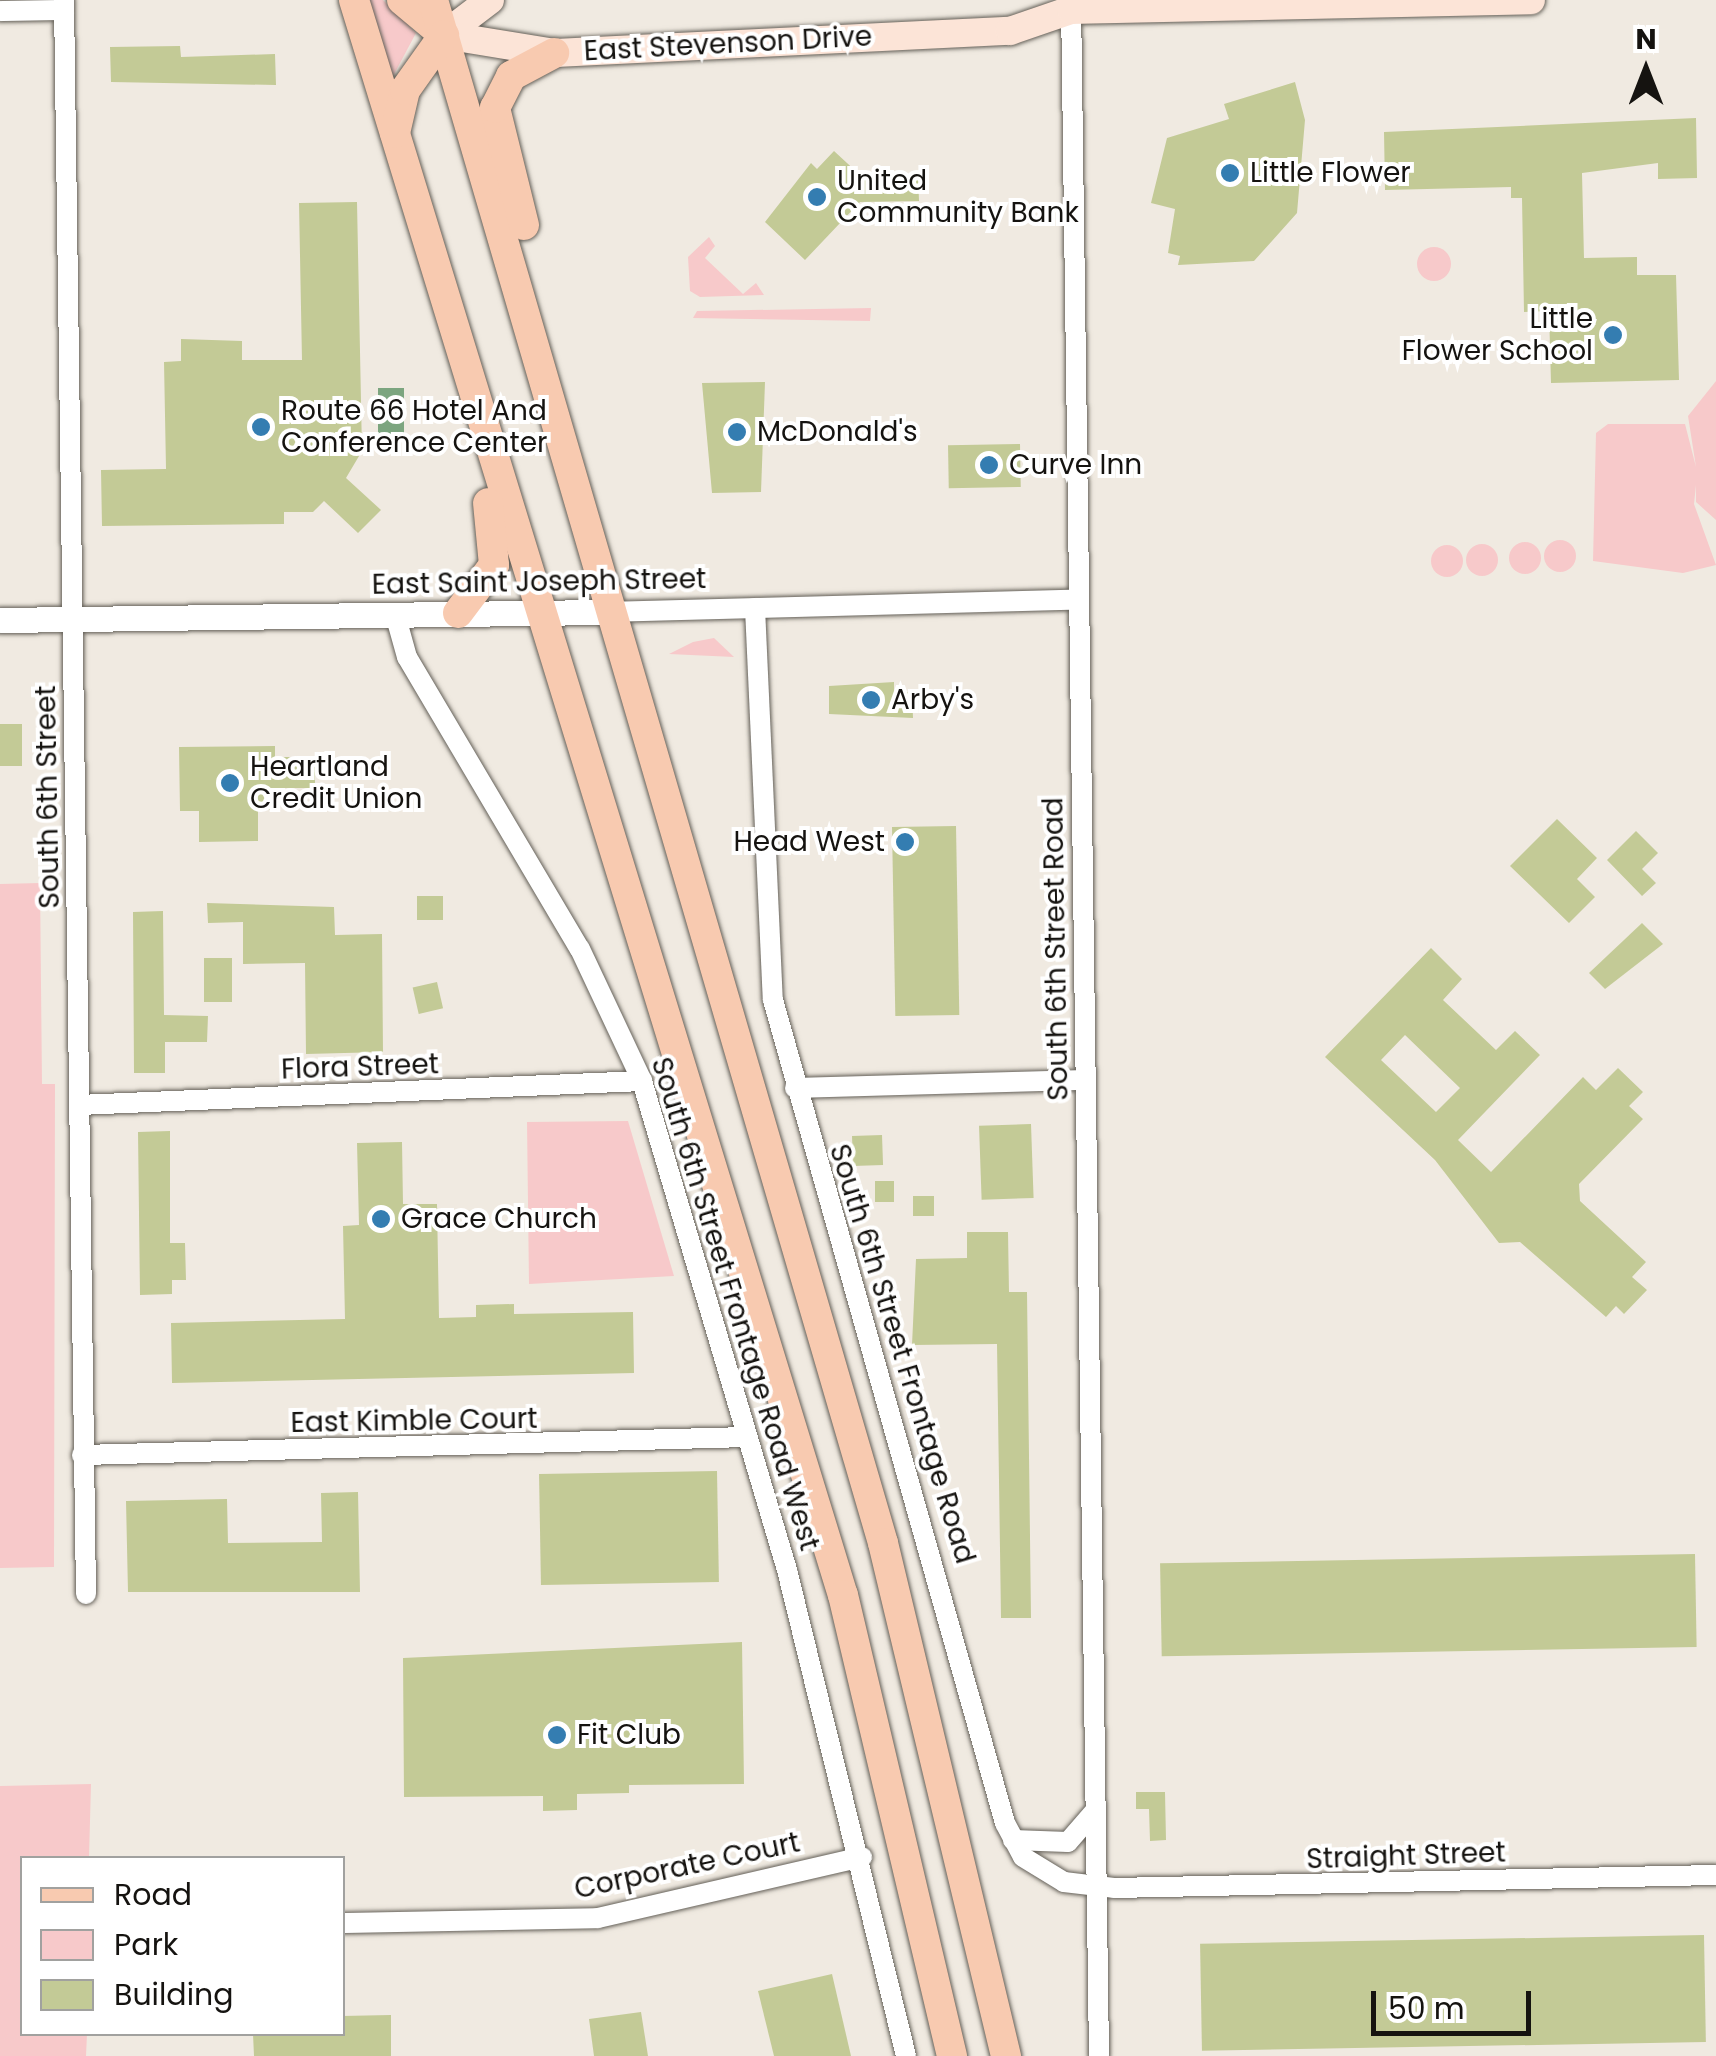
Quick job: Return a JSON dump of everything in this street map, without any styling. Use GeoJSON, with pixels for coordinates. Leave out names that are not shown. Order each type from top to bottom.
{"type":"FeatureCollection","features":[{"type":"Feature","properties":{"kind":"main road"},"geometry":{"type":"LineString","coordinates":[[354,0],[394,144],[544,613],[843,1595],[952,2056]]}},
{"type":"Feature","properties":{"kind":"main road"},"geometry":{"type":"LineString","coordinates":[[402,0],[444,35]]}},
{"type":"Feature","properties":{"kind":"main road"},"geometry":{"type":"LineString","coordinates":[[433,0],[573,467],[606,612],[883,1543],[1006,2056]]}},
{"type":"Feature","properties":{"kind":"main road"},"geometry":{"type":"LineString","coordinates":[[394,144],[406,90],[444,35],[490,0]]}},
{"type":"Feature","properties":{"kind":"main road","name":"East Stevenson Drive"},"geometry":{"type":"LineString","coordinates":[[1035,0],[1071,5],[1531,0]]}},
{"type":"Feature","properties":{"kind":"main road","name":"East Stevenson Drive"},"geometry":{"type":"LineString","coordinates":[[444,35],[554,54],[1010,31],[1071,5]]}},
{"type":"Feature","properties":{"kind":"main road"},"geometry":{"type":"LineString","coordinates":[[554,54],[511,76],[495,108],[566,364],[573,467]]}},
{"type":"Feature","properties":{"kind":"main road"},"geometry":{"type":"LineString","coordinates":[[434,270],[430,320],[498,534],[494,565],[458,613]]}},
{"type":"Feature","properties":{"kind":"street"},"geometry":{"type":"LineString","coordinates":[[0,10],[64,5]]}},
{"type":"Feature","properties":{"kind":"street","name":"South 6th Street"},"geometry":{"type":"LineString","coordinates":[[64,5],[86,1594]]}},
{"type":"Feature","properties":{"kind":"street","name":"South 6th Street Road"},"geometry":{"type":"LineString","coordinates":[[1071,5],[1097,1887]]}},
{"type":"Feature","properties":{"kind":"street","name":"East Saint Joseph Street"},"geometry":{"type":"LineString","coordinates":[[0,620],[606,612],[1079,600]]}},
{"type":"Feature","properties":{"kind":"street","name":"South 6th Street Frontage Road"},"geometry":{"type":"LineString","coordinates":[[755,608],[768,954],[794,1088],[1012,1840],[1050,1878],[1097,1887]]}},
{"type":"Feature","properties":{"kind":"street","name":"South 6th Street Frontage Road West"},"geometry":{"type":"LineString","coordinates":[[396,614],[407,657],[580,949],[642,1081],[747,1437],[862,1857],[906,2056]]}},
{"type":"Feature","properties":{"kind":"street"},"geometry":{"type":"LineString","coordinates":[[794,1088],[1086,1080]]}},
{"type":"Feature","properties":{"kind":"street","name":"Flora Street"},"geometry":{"type":"LineString","coordinates":[[80,1106],[642,1081]]}},
{"type":"Feature","properties":{"kind":"street","name":"East Kimble Court"},"geometry":{"type":"LineString","coordinates":[[82,1456],[747,1437]]}},
{"type":"Feature","properties":{"kind":"street"},"geometry":{"type":"LineString","coordinates":[[1012,1840],[1068,1842],[1095,1810]]}},
{"type":"Feature","properties":{"kind":"street","name":"Corporate Court"},"geometry":{"type":"LineString","coordinates":[[345,1924],[598,1918],[862,1857]]}},
{"type":"Feature","properties":{"kind":"street","name":"Straight Street"},"geometry":{"type":"LineString","coordinates":[[1097,1887],[1716,1875]]}},
{"type":"Feature","properties":{"kind":"street"},"geometry":{"type":"LineString","coordinates":[[1097,1887],[1099,2056]]}},
{"type":"Feature","properties":{"kind":"green space"},"geometry":{"type":"Polygon","coordinates":[[[368,0],[383,0],[416,33],[391,80],[368,0]]]}},
{"type":"Feature","properties":{"kind":"green space"},"geometry":{"type":"Polygon","coordinates":[[[709,237],[715,246],[705,258],[743,294],[756,283],[764,295],[700,297],[690,291],[688,257],[709,237]]]}},
{"type":"Feature","properties":{"kind":"green space"},"geometry":{"type":"Polygon","coordinates":[[[1434,247],[1446,252],[1451,264],[1446,276],[1434,281],[1422,276],[1417,264],[1422,252],[1434,247]]]}},
{"type":"Feature","properties":{"kind":"green space"},"geometry":{"type":"Polygon","coordinates":[[[871,308],[870,321],[693,318],[697,311],[871,308]]]}},
{"type":"Feature","properties":{"kind":"green space"},"geometry":{"type":"Polygon","coordinates":[[[1716,381],[1716,520],[1696,502],[1696,485],[1694,504],[1716,565],[1683,573],[1593,561],[1596,433],[1608,424],[1685,424],[1696,467],[1688,416],[1716,381]]]}},
{"type":"Feature","properties":{"kind":"green space"},"geometry":{"type":"Polygon","coordinates":[[[1560,540],[1571,545],[1576,556],[1571,567],[1560,572],[1549,567],[1544,556],[1549,545],[1560,540]]]}},
{"type":"Feature","properties":{"kind":"green space"},"geometry":{"type":"Polygon","coordinates":[[[1525,542],[1536,547],[1541,558],[1536,569],[1525,574],[1514,569],[1509,558],[1514,547],[1525,542]]]}},
{"type":"Feature","properties":{"kind":"green space"},"geometry":{"type":"Polygon","coordinates":[[[1482,544],[1493,549],[1498,560],[1493,571],[1482,576],[1471,571],[1466,560],[1471,549],[1482,544]]]}},
{"type":"Feature","properties":{"kind":"green space"},"geometry":{"type":"Polygon","coordinates":[[[1447,545],[1458,550],[1463,561],[1458,572],[1447,577],[1436,572],[1431,561],[1436,550],[1447,545]]]}},
{"type":"Feature","properties":{"kind":"green space"},"geometry":{"type":"Polygon","coordinates":[[[714,638],[734,657],[669,654],[693,642],[714,638]]]}},
{"type":"Feature","properties":{"kind":"green space"},"geometry":{"type":"Polygon","coordinates":[[[40,883],[42,1084],[55,1084],[54,1567],[0,1568],[0,884],[40,883]]]}},
{"type":"Feature","properties":{"kind":"green space"},"geometry":{"type":"Polygon","coordinates":[[[628,1121],[674,1276],[529,1284],[527,1122],[628,1121]]]}},
{"type":"Feature","properties":{"kind":"green space"},"geometry":{"type":"Polygon","coordinates":[[[91,1784],[89,1856],[20,1856],[20,2036],[87,2036],[86,2056],[0,2056],[0,1786],[91,1784]]]}},
{"type":"Feature","properties":{"kind":"shaded area"},"geometry":{"type":"Polygon","coordinates":[[[378,388],[404,388],[404,438],[378,438],[378,388]]]}},
{"type":"Feature","properties":{"kind":"building"},"geometry":{"type":"Polygon","coordinates":[[[180,46],[181,57],[275,54],[276,85],[111,82],[110,47],[180,46]]]}},
{"type":"Feature","properties":{"kind":"building","name":"Little Flower"},"geometry":{"type":"Polygon","coordinates":[[[1295,82],[1305,120],[1297,213],[1254,261],[1178,265],[1180,256],[1168,253],[1175,209],[1151,203],[1167,138],[1229,119],[1224,104],[1295,82]]]}},
{"type":"Feature","properties":{"kind":"building"},"geometry":{"type":"Polygon","coordinates":[[[1696,118],[1697,178],[1658,179],[1658,163],[1582,173],[1584,258],[1637,257],[1637,275],[1676,275],[1679,380],[1551,383],[1549,311],[1524,312],[1522,198],[1511,198],[1511,187],[1385,190],[1384,132],[1696,118]]]}},
{"type":"Feature","properties":{"kind":"building"},"geometry":{"type":"Polygon","coordinates":[[[834,151],[860,175],[918,174],[919,201],[860,202],[805,260],[765,222],[811,163],[817,169],[834,151]]]}},
{"type":"Feature","properties":{"kind":"building"},"geometry":{"type":"Polygon","coordinates":[[[357,202],[362,451],[346,478],[381,510],[358,533],[324,501],[313,512],[284,512],[284,524],[102,526],[101,470],[166,469],[164,362],[181,361],[181,339],[242,341],[242,360],[302,360],[299,203],[357,202]]]}},
{"type":"Feature","properties":{"kind":"building"},"geometry":{"type":"Polygon","coordinates":[[[765,382],[761,492],[712,493],[702,383],[765,382]]]}},
{"type":"Feature","properties":{"kind":"building"},"geometry":{"type":"Polygon","coordinates":[[[1020,444],[1021,487],[949,488],[948,445],[1020,444]]]}},
{"type":"Feature","properties":{"kind":"building"},"geometry":{"type":"Polygon","coordinates":[[[894,682],[894,692],[912,692],[913,718],[829,714],[829,686],[894,682]]]}},
{"type":"Feature","properties":{"kind":"building"},"geometry":{"type":"Polygon","coordinates":[[[0,724],[22,724],[22,766],[0,766],[0,724]]]}},
{"type":"Feature","properties":{"kind":"building"},"geometry":{"type":"Polygon","coordinates":[[[275,746],[275,757],[315,757],[315,788],[275,788],[276,810],[258,810],[258,841],[199,842],[199,811],[180,811],[179,747],[275,746]]]}},
{"type":"Feature","properties":{"kind":"building"},"geometry":{"type":"Polygon","coordinates":[[[1557,819],[1597,858],[1577,879],[1595,897],[1569,923],[1510,866],[1557,819]]]}},
{"type":"Feature","properties":{"kind":"building"},"geometry":{"type":"Polygon","coordinates":[[[956,826],[959,1015],[895,1016],[892,827],[956,826]]]}},
{"type":"Feature","properties":{"kind":"building"},"geometry":{"type":"Polygon","coordinates":[[[1636,831],[1658,853],[1642,869],[1656,883],[1642,896],[1607,860],[1636,831]]]}},
{"type":"Feature","properties":{"kind":"building"},"geometry":{"type":"Polygon","coordinates":[[[417,896],[443,896],[443,920],[417,920],[417,896]]]}},
{"type":"Feature","properties":{"kind":"building"},"geometry":{"type":"Polygon","coordinates":[[[207,903],[334,907],[335,935],[382,934],[383,1052],[306,1054],[305,963],[243,964],[243,922],[208,923],[207,903]]]}},
{"type":"Feature","properties":{"kind":"building"},"geometry":{"type":"Polygon","coordinates":[[[163,911],[164,1015],[208,1016],[207,1042],[165,1042],[165,1073],[134,1073],[133,912],[163,911]]]}},
{"type":"Feature","properties":{"kind":"building"},"geometry":{"type":"Polygon","coordinates":[[[1642,923],[1663,944],[1605,989],[1589,973],[1642,923]]]}},
{"type":"Feature","properties":{"kind":"building"},"geometry":{"type":"Polygon","coordinates":[[[1431,948],[1462,979],[1443,1000],[1496,1050],[1515,1031],[1540,1055],[1458,1140],[1491,1172],[1583,1077],[1596,1090],[1618,1068],[1643,1092],[1629,1106],[1643,1119],[1579,1184],[1580,1201],[1646,1262],[1632,1277],[1647,1290],[1624,1314],[1616,1306],[1606,1317],[1520,1242],[1499,1243],[1435,1160],[1325,1057],[1431,948]],[[1405,1035],[1381,1060],[1436,1112],[1460,1088],[1405,1035]]]}},
{"type":"Feature","properties":{"kind":"building"},"geometry":{"type":"Polygon","coordinates":[[[204,958],[232,958],[232,1002],[204,1002],[204,958]]]}},
{"type":"Feature","properties":{"kind":"building"},"geometry":{"type":"Polygon","coordinates":[[[437,982],[443,1008],[419,1014],[413,988],[437,982]]]}},
{"type":"Feature","properties":{"kind":"building"},"geometry":{"type":"Polygon","coordinates":[[[1031,1124],[1034,1198],[982,1200],[979,1126],[1031,1124]]]}},
{"type":"Feature","properties":{"kind":"building"},"geometry":{"type":"Polygon","coordinates":[[[170,1131],[170,1243],[185,1243],[186,1280],[172,1280],[172,1294],[140,1295],[138,1132],[170,1131]]]}},
{"type":"Feature","properties":{"kind":"building"},"geometry":{"type":"Polygon","coordinates":[[[882,1135],[883,1165],[853,1166],[852,1136],[882,1135]]]}},
{"type":"Feature","properties":{"kind":"building"},"geometry":{"type":"Polygon","coordinates":[[[402,1142],[403,1204],[437,1204],[439,1318],[476,1317],[476,1305],[514,1304],[514,1314],[633,1312],[634,1373],[172,1383],[171,1323],[345,1319],[343,1226],[359,1225],[357,1143],[402,1142]]]}},
{"type":"Feature","properties":{"kind":"building"},"geometry":{"type":"Polygon","coordinates":[[[875,1181],[894,1181],[894,1202],[875,1202],[875,1181]]]}},
{"type":"Feature","properties":{"kind":"building"},"geometry":{"type":"Polygon","coordinates":[[[913,1196],[934,1196],[934,1216],[913,1216],[913,1196]]]}},
{"type":"Feature","properties":{"kind":"building"},"geometry":{"type":"Polygon","coordinates":[[[967,1232],[1008,1232],[1009,1292],[1027,1292],[1031,1618],[1001,1618],[997,1344],[912,1345],[916,1259],[967,1258],[967,1232]]]}},
{"type":"Feature","properties":{"kind":"building"},"geometry":{"type":"Polygon","coordinates":[[[717,1471],[719,1582],[541,1585],[539,1474],[717,1471]]]}},
{"type":"Feature","properties":{"kind":"building"},"geometry":{"type":"Polygon","coordinates":[[[358,1492],[360,1592],[128,1592],[126,1501],[227,1499],[228,1543],[322,1542],[321,1493],[358,1492]]]}},
{"type":"Feature","properties":{"kind":"building"},"geometry":{"type":"Polygon","coordinates":[[[1695,1554],[1697,1647],[1162,1656],[1160,1563],[1695,1554]]]}},
{"type":"Feature","properties":{"kind":"building"},"geometry":{"type":"Polygon","coordinates":[[[742,1642],[744,1784],[629,1785],[629,1793],[577,1794],[577,1810],[543,1811],[543,1796],[404,1797],[403,1658],[742,1642]]]}},
{"type":"Feature","properties":{"kind":"building"},"geometry":{"type":"Polygon","coordinates":[[[1136,1792],[1165,1792],[1166,1840],[1150,1841],[1149,1809],[1136,1809],[1136,1792]]]}},
{"type":"Feature","properties":{"kind":"building"},"geometry":{"type":"Polygon","coordinates":[[[1704,1935],[1706,2042],[1202,2051],[1200,1944],[1704,1935]]]}},
{"type":"Feature","properties":{"kind":"building"},"geometry":{"type":"Polygon","coordinates":[[[832,1974],[851,2056],[774,2056],[758,1991],[832,1974]]]}},
{"type":"Feature","properties":{"kind":"building"},"geometry":{"type":"Polygon","coordinates":[[[641,2012],[648,2056],[594,2056],[589,2019],[641,2012]]]}},
{"type":"Feature","properties":{"kind":"building"},"geometry":{"type":"Polygon","coordinates":[[[391,2015],[391,2056],[254,2056],[253,2036],[345,2036],[345,2016],[391,2015]]]}},
{"type":"Feature","properties":{"kind":"place","name":"Little Flower"},"geometry":{"type":"Point","coordinates":[1230,173]}},
{"type":"Feature","properties":{"kind":"place","name":"United Community Bank"},"geometry":{"type":"Point","coordinates":[817,197]}},
{"type":"Feature","properties":{"kind":"place","name":"Little Flower School"},"geometry":{"type":"Point","coordinates":[1613,335]}},
{"type":"Feature","properties":{"kind":"place","name":"Route 66 Hotel And Conference Center"},"geometry":{"type":"Point","coordinates":[261,427]}},
{"type":"Feature","properties":{"kind":"place","name":"McDonald's"},"geometry":{"type":"Point","coordinates":[737,432]}},
{"type":"Feature","properties":{"kind":"place","name":"Curve Inn"},"geometry":{"type":"Point","coordinates":[989,465]}},
{"type":"Feature","properties":{"kind":"place","name":"Arby's"},"geometry":{"type":"Point","coordinates":[871,700]}},
{"type":"Feature","properties":{"kind":"place","name":"Heartland Credit Union"},"geometry":{"type":"Point","coordinates":[230,783]}},
{"type":"Feature","properties":{"kind":"place","name":"Head West"},"geometry":{"type":"Point","coordinates":[905,842]}},
{"type":"Feature","properties":{"kind":"place","name":"Grace Church"},"geometry":{"type":"Point","coordinates":[381,1219]}},
{"type":"Feature","properties":{"kind":"place","name":"Fit Club"},"geometry":{"type":"Point","coordinates":[557,1735]}}]}
